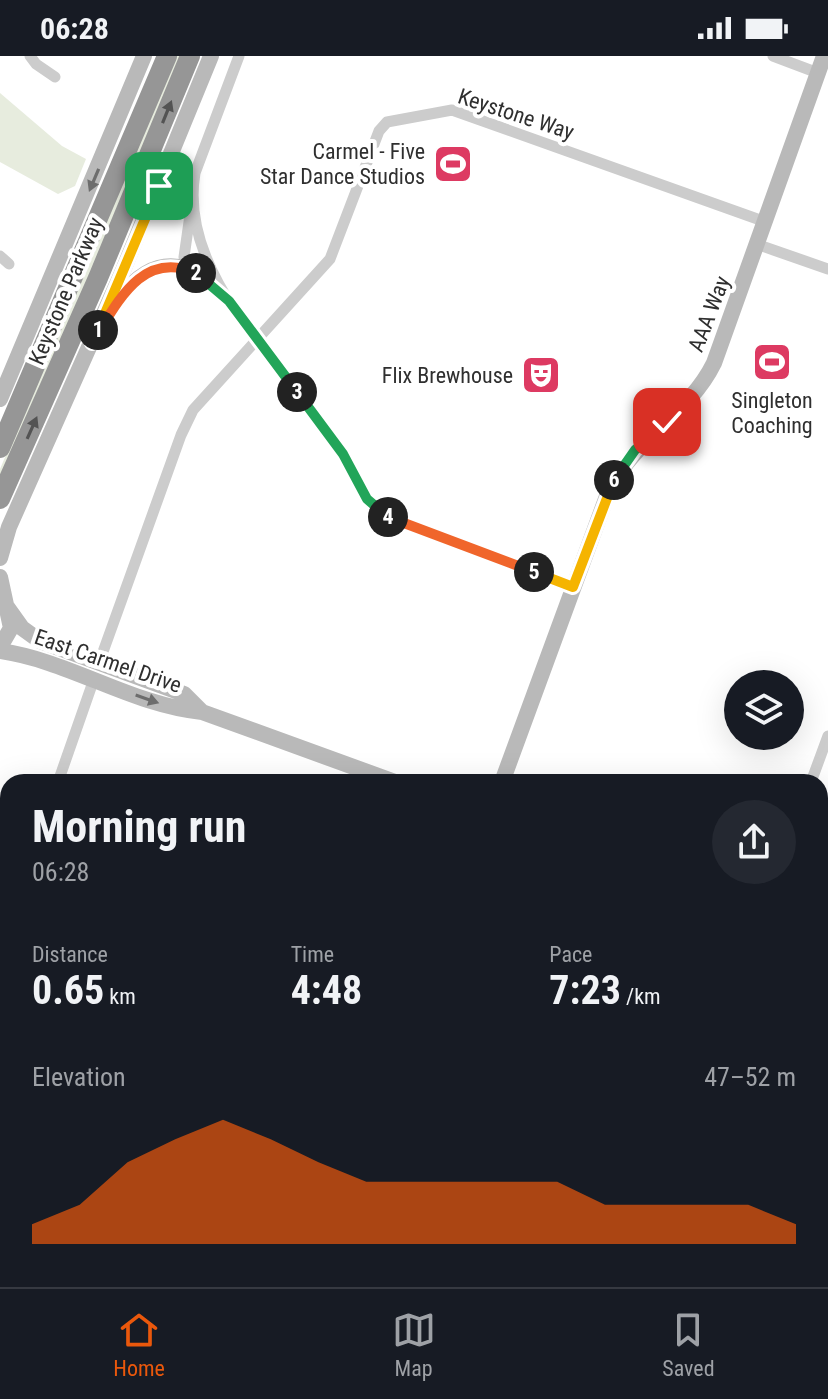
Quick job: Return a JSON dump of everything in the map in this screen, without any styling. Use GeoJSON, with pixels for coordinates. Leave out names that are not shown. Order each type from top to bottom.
{"type":"FeatureCollection","features":[{"type":"Feature","properties":{"kind":"highway","name":"Keystone Parkway"},"geometry":{"type":"LineString","coordinates":[[0,448],[167,56]]}},
{"type":"Feature","properties":{"kind":"highway","name":"Keystone Parkway"},"geometry":{"type":"LineString","coordinates":[[0,499],[110,250],[190,56]]}},
{"type":"Feature","properties":{"kind":"street"},"geometry":{"type":"LineString","coordinates":[[30,56],[55,77]]}},
{"type":"Feature","properties":{"kind":"street"},"geometry":{"type":"LineString","coordinates":[[0,399],[144,56]]}},
{"type":"Feature","properties":{"kind":"street"},"geometry":{"type":"LineString","coordinates":[[0,558],[9,527],[92,343],[211,56]]}},
{"type":"Feature","properties":{"kind":"street"},"geometry":{"type":"LineString","coordinates":[[187,269],[184,257],[195,173],[239,56]]}},
{"type":"Feature","properties":{"kind":"street"},"geometry":{"type":"LineString","coordinates":[[773,56],[818,73]]}},
{"type":"Feature","properties":{"kind":"street","name":"AAA Way"},"geometry":{"type":"LineString","coordinates":[[505,774],[617,473],[635,450],[680,411],[705,382],[759,245],[824,56]]}},
{"type":"Feature","properties":{"kind":"street","name":"Keystone Way"},"geometry":{"type":"LineString","coordinates":[[61,774],[186,423],[210,389],[330,259],[379,131],[387,122],[452,110],[766,222]]}},
{"type":"Feature","properties":{"kind":"street"},"geometry":{"type":"LineString","coordinates":[[192,203],[206,255],[229,301]]}},
{"type":"Feature","properties":{"kind":"street"},"geometry":{"type":"LineString","coordinates":[[759,245],[828,269]]}},
{"type":"Feature","properties":{"kind":"street"},"geometry":{"type":"LineString","coordinates":[[92,343],[124,292],[138,277],[168,266],[187,269],[207,279],[229,301],[343,454],[375,509],[387,517],[573,587]]}},
{"type":"Feature","properties":{"kind":"street"},"geometry":{"type":"LineString","coordinates":[[0,577],[11,628],[0,649]]}},
{"type":"Feature","properties":{"kind":"street","name":"East Carmel Drive"},"geometry":{"type":"LineString","coordinates":[[4,604],[32,637],[176,709],[202,712],[373,774]]}},
{"type":"Feature","properties":{"kind":"street","name":"East Carmel Drive"},"geometry":{"type":"LineString","coordinates":[[0,649],[96,671]]}},
{"type":"Feature","properties":{"kind":"street"},"geometry":{"type":"LineString","coordinates":[[814,774],[828,736]]}},
{"type":"Feature","properties":{"kind":"shaded area"},"geometry":{"type":"Polygon","coordinates":[[[175,56],[183,56],[0,486],[0,469],[175,56]]]}},
{"type":"Feature","properties":{"kind":"shaded area"},"geometry":{"type":"Polygon","coordinates":[[[0,93],[62,146],[86,159],[75,186],[58,194],[0,162],[0,93]]]}},
{"type":"Feature","properties":{"kind":"place","name":"Carmel - Five Star Dance Studios"},"geometry":{"type":"Point","coordinates":[453,164]}},
{"type":"Feature","properties":{"kind":"place","name":"Singleton Coaching"},"geometry":{"type":"Point","coordinates":[772,362]}},
{"type":"Feature","properties":{"kind":"place","name":"Flix Brewhouse"},"geometry":{"type":"Point","coordinates":[541,375]}},
{"type":"Feature","properties":{"kind":"route"},"geometry":{"type":"LineString","coordinates":[[159,186],[92,343],[124,292],[138,277],[168,266],[199,274],[229,301],[343,454],[367,499],[387,517],[573,587],[603,502],[617,473],[635,450],[667,422]]}}]}
